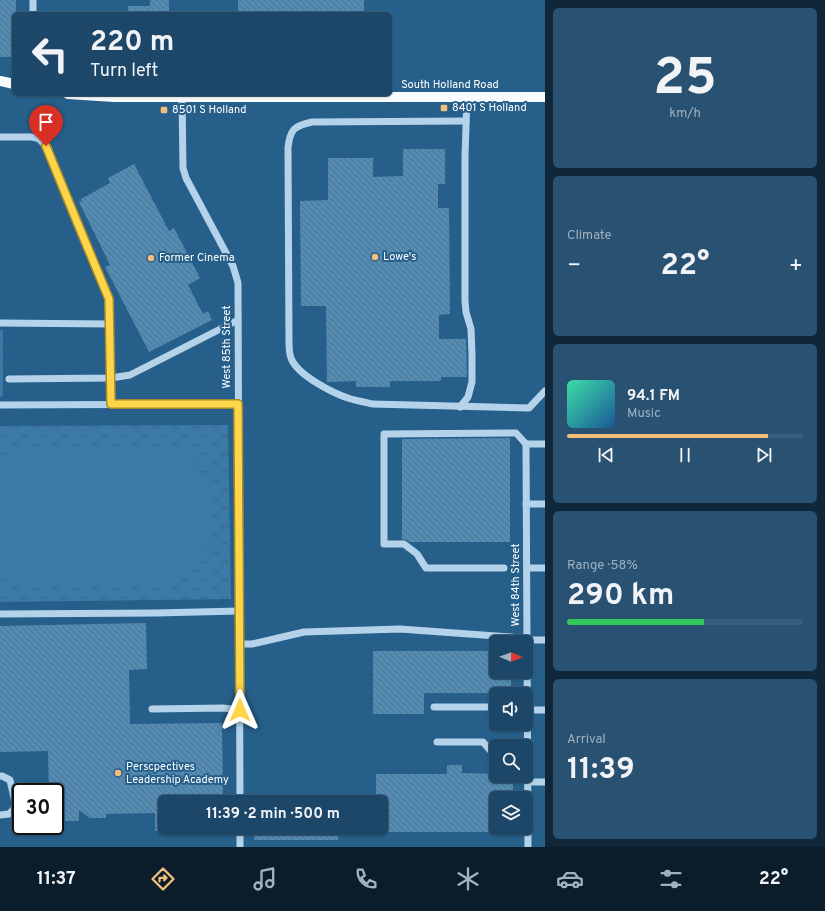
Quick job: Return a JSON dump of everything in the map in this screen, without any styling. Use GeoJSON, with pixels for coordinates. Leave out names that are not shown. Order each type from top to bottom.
{"type":"FeatureCollection","features":[{"type":"Feature","properties":{"kind":"main road"},"geometry":{"type":"LineString","coordinates":[[0,81],[12,84]]}},
{"type":"Feature","properties":{"kind":"main road","name":"South Holland Road"},"geometry":{"type":"LineString","coordinates":[[99,96],[545,97]]}},
{"type":"Feature","properties":{"kind":"street"},"geometry":{"type":"LineString","coordinates":[[33,0],[33,12]]}},
{"type":"Feature","properties":{"kind":"street","name":"West 85th Street"},"geometry":{"type":"LineString","coordinates":[[182,97],[183,168],[186,178],[234,271],[238,283],[240,795]]}},
{"type":"Feature","properties":{"kind":"street"},"geometry":{"type":"LineString","coordinates":[[460,406],[468,397],[472,382],[471,329],[466,312],[465,301],[465,156],[467,97]]}},
{"type":"Feature","properties":{"kind":"street"},"geometry":{"type":"LineString","coordinates":[[466,121],[312,122],[303,124],[291,132],[288,148],[288,342],[291,358],[297,368],[314,381],[332,391],[372,404],[529,408],[545,391]]}},
{"type":"Feature","properties":{"kind":"street"},"geometry":{"type":"LineString","coordinates":[[0,137],[32,137],[39,139],[46,146],[109,299],[111,404]]}},
{"type":"Feature","properties":{"kind":"street"},"geometry":{"type":"LineString","coordinates":[[9,379],[111,378],[130,375],[238,320]]}},
{"type":"Feature","properties":{"kind":"street"},"geometry":{"type":"LineString","coordinates":[[0,323],[110,324]]}},
{"type":"Feature","properties":{"kind":"street"},"geometry":{"type":"LineString","coordinates":[[0,405],[238,404]]}},
{"type":"Feature","properties":{"kind":"street"},"geometry":{"type":"LineString","coordinates":[[504,568],[426,568],[417,554],[404,544],[384,544],[384,434],[516,433],[526,444],[545,444]]}},
{"type":"Feature","properties":{"kind":"street","name":"West 84th Street"},"geometry":{"type":"LineString","coordinates":[[526,444],[527,635]]}},
{"type":"Feature","properties":{"kind":"street"},"geometry":{"type":"LineString","coordinates":[[526,504],[545,504]]}},
{"type":"Feature","properties":{"kind":"street"},"geometry":{"type":"LineString","coordinates":[[527,568],[545,568]]}},
{"type":"Feature","properties":{"kind":"street"},"geometry":{"type":"LineString","coordinates":[[0,614],[239,611]]}},
{"type":"Feature","properties":{"kind":"street"},"geometry":{"type":"LineString","coordinates":[[239,644],[252,644],[304,632],[400,629],[495,635]]}},
{"type":"Feature","properties":{"kind":"street"},"geometry":{"type":"LineString","coordinates":[[533,640],[545,640]]}},
{"type":"Feature","properties":{"kind":"street"},"geometry":{"type":"LineString","coordinates":[[434,707],[489,707]]}},
{"type":"Feature","properties":{"kind":"street"},"geometry":{"type":"LineString","coordinates":[[152,709],[223,708],[240,710]]}},
{"type":"Feature","properties":{"kind":"street"},"geometry":{"type":"LineString","coordinates":[[533,710],[545,710]]}},
{"type":"Feature","properties":{"kind":"street"},"geometry":{"type":"LineString","coordinates":[[437,742],[483,742],[489,749]]}},
{"type":"Feature","properties":{"kind":"street"},"geometry":{"type":"LineString","coordinates":[[0,776],[10,780],[15,802],[14,809],[9,814],[0,815]]}},
{"type":"Feature","properties":{"kind":"street"},"geometry":{"type":"LineString","coordinates":[[533,782],[545,782]]}},
{"type":"Feature","properties":{"kind":"street","name":"West 84th Street"},"geometry":{"type":"LineString","coordinates":[[528,783],[528,847]]}},
{"type":"Feature","properties":{"kind":"street"},"geometry":{"type":"LineString","coordinates":[[240,835],[240,847]]}},
{"type":"Feature","properties":{"kind":"green space"},"geometry":{"type":"Polygon","coordinates":[[[0,330],[3,330],[3,396],[0,397],[0,330]]]}},
{"type":"Feature","properties":{"kind":"green space"},"geometry":{"type":"Polygon","coordinates":[[[228,425],[231,599],[0,602],[0,426],[228,425]]]}},
{"type":"Feature","properties":{"kind":"green space"},"geometry":{"type":"Polygon","coordinates":[[[196,446],[196,466],[209,490],[212,508],[212,521],[208,545],[202,556],[186,574],[175,580],[157,585],[40,586],[19,583],[0,573],[0,462],[12,454],[13,449],[196,446]]]}},
{"type":"Feature","properties":{"kind":"building"},"geometry":{"type":"Polygon","coordinates":[[[0,0],[16,0],[16,12],[12,12],[12,57],[0,57],[0,0]]]}},
{"type":"Feature","properties":{"kind":"building"},"geometry":{"type":"Polygon","coordinates":[[[150,0],[169,0],[169,12],[128,12],[128,6],[150,6],[150,0]]]}},
{"type":"Feature","properties":{"kind":"building"},"geometry":{"type":"Polygon","coordinates":[[[238,0],[364,0],[364,12],[238,12],[238,0]]]}},
{"type":"Feature","properties":{"kind":"building","name":"Lowe's"},"geometry":{"type":"Polygon","coordinates":[[[403,149],[445,149],[445,184],[438,184],[438,208],[449,208],[450,314],[439,315],[439,339],[466,339],[467,377],[441,377],[441,381],[390,381],[390,387],[356,387],[356,381],[327,382],[326,306],[301,306],[300,201],[328,200],[328,158],[373,158],[373,177],[403,176],[403,149]]]}},
{"type":"Feature","properties":{"kind":"building","name":"Former Cinema"},"geometry":{"type":"Polygon","coordinates":[[[134,164],[169,231],[174,228],[200,278],[188,285],[203,314],[208,311],[212,320],[149,352],[105,267],[110,265],[79,202],[82,201],[81,199],[110,183],[108,178],[134,164]]]}},
{"type":"Feature","properties":{"kind":"building"},"geometry":{"type":"Polygon","coordinates":[[[510,438],[510,542],[409,542],[402,539],[402,439],[510,438]]]}},
{"type":"Feature","properties":{"kind":"building"},"geometry":{"type":"Polygon","coordinates":[[[146,623],[147,669],[129,670],[130,724],[222,723],[223,795],[158,795],[158,831],[155,831],[155,813],[106,814],[106,818],[90,818],[79,810],[79,821],[64,821],[64,783],[49,783],[48,751],[0,752],[0,626],[146,623]]]}},
{"type":"Feature","properties":{"kind":"building"},"geometry":{"type":"Polygon","coordinates":[[[373,651],[489,651],[489,679],[511,679],[511,687],[489,687],[489,693],[424,693],[424,714],[373,714],[373,651]]]}},
{"type":"Feature","properties":{"kind":"building"},"geometry":{"type":"Polygon","coordinates":[[[447,765],[462,765],[462,773],[489,774],[489,783],[513,783],[513,791],[489,791],[489,832],[388,832],[388,795],[376,795],[376,774],[447,774],[447,765]]]}},
{"type":"Feature","properties":{"kind":"building"},"geometry":{"type":"Polygon","coordinates":[[[254,835],[338,835],[338,840],[254,840],[254,835]]]}},
{"type":"Feature","properties":{"kind":"place","name":"8401 S Holland"},"geometry":{"type":"Point","coordinates":[444,108]}},
{"type":"Feature","properties":{"kind":"place","name":"8501 S Holland"},"geometry":{"type":"Point","coordinates":[164,110]}},
{"type":"Feature","properties":{"kind":"place","name":"Lowe's"},"geometry":{"type":"Point","coordinates":[375,257]}},
{"type":"Feature","properties":{"kind":"place","name":"Former Cinema"},"geometry":{"type":"Point","coordinates":[151,258]}},
{"type":"Feature","properties":{"kind":"place","name":"Perscpectives Leadership Academy"},"geometry":{"type":"Point","coordinates":[118,773]}},
{"type":"Feature","properties":{"kind":"route"},"geometry":{"type":"LineString","coordinates":[[46,146],[109,299],[111,404],[238,404],[240,710]]}}]}
